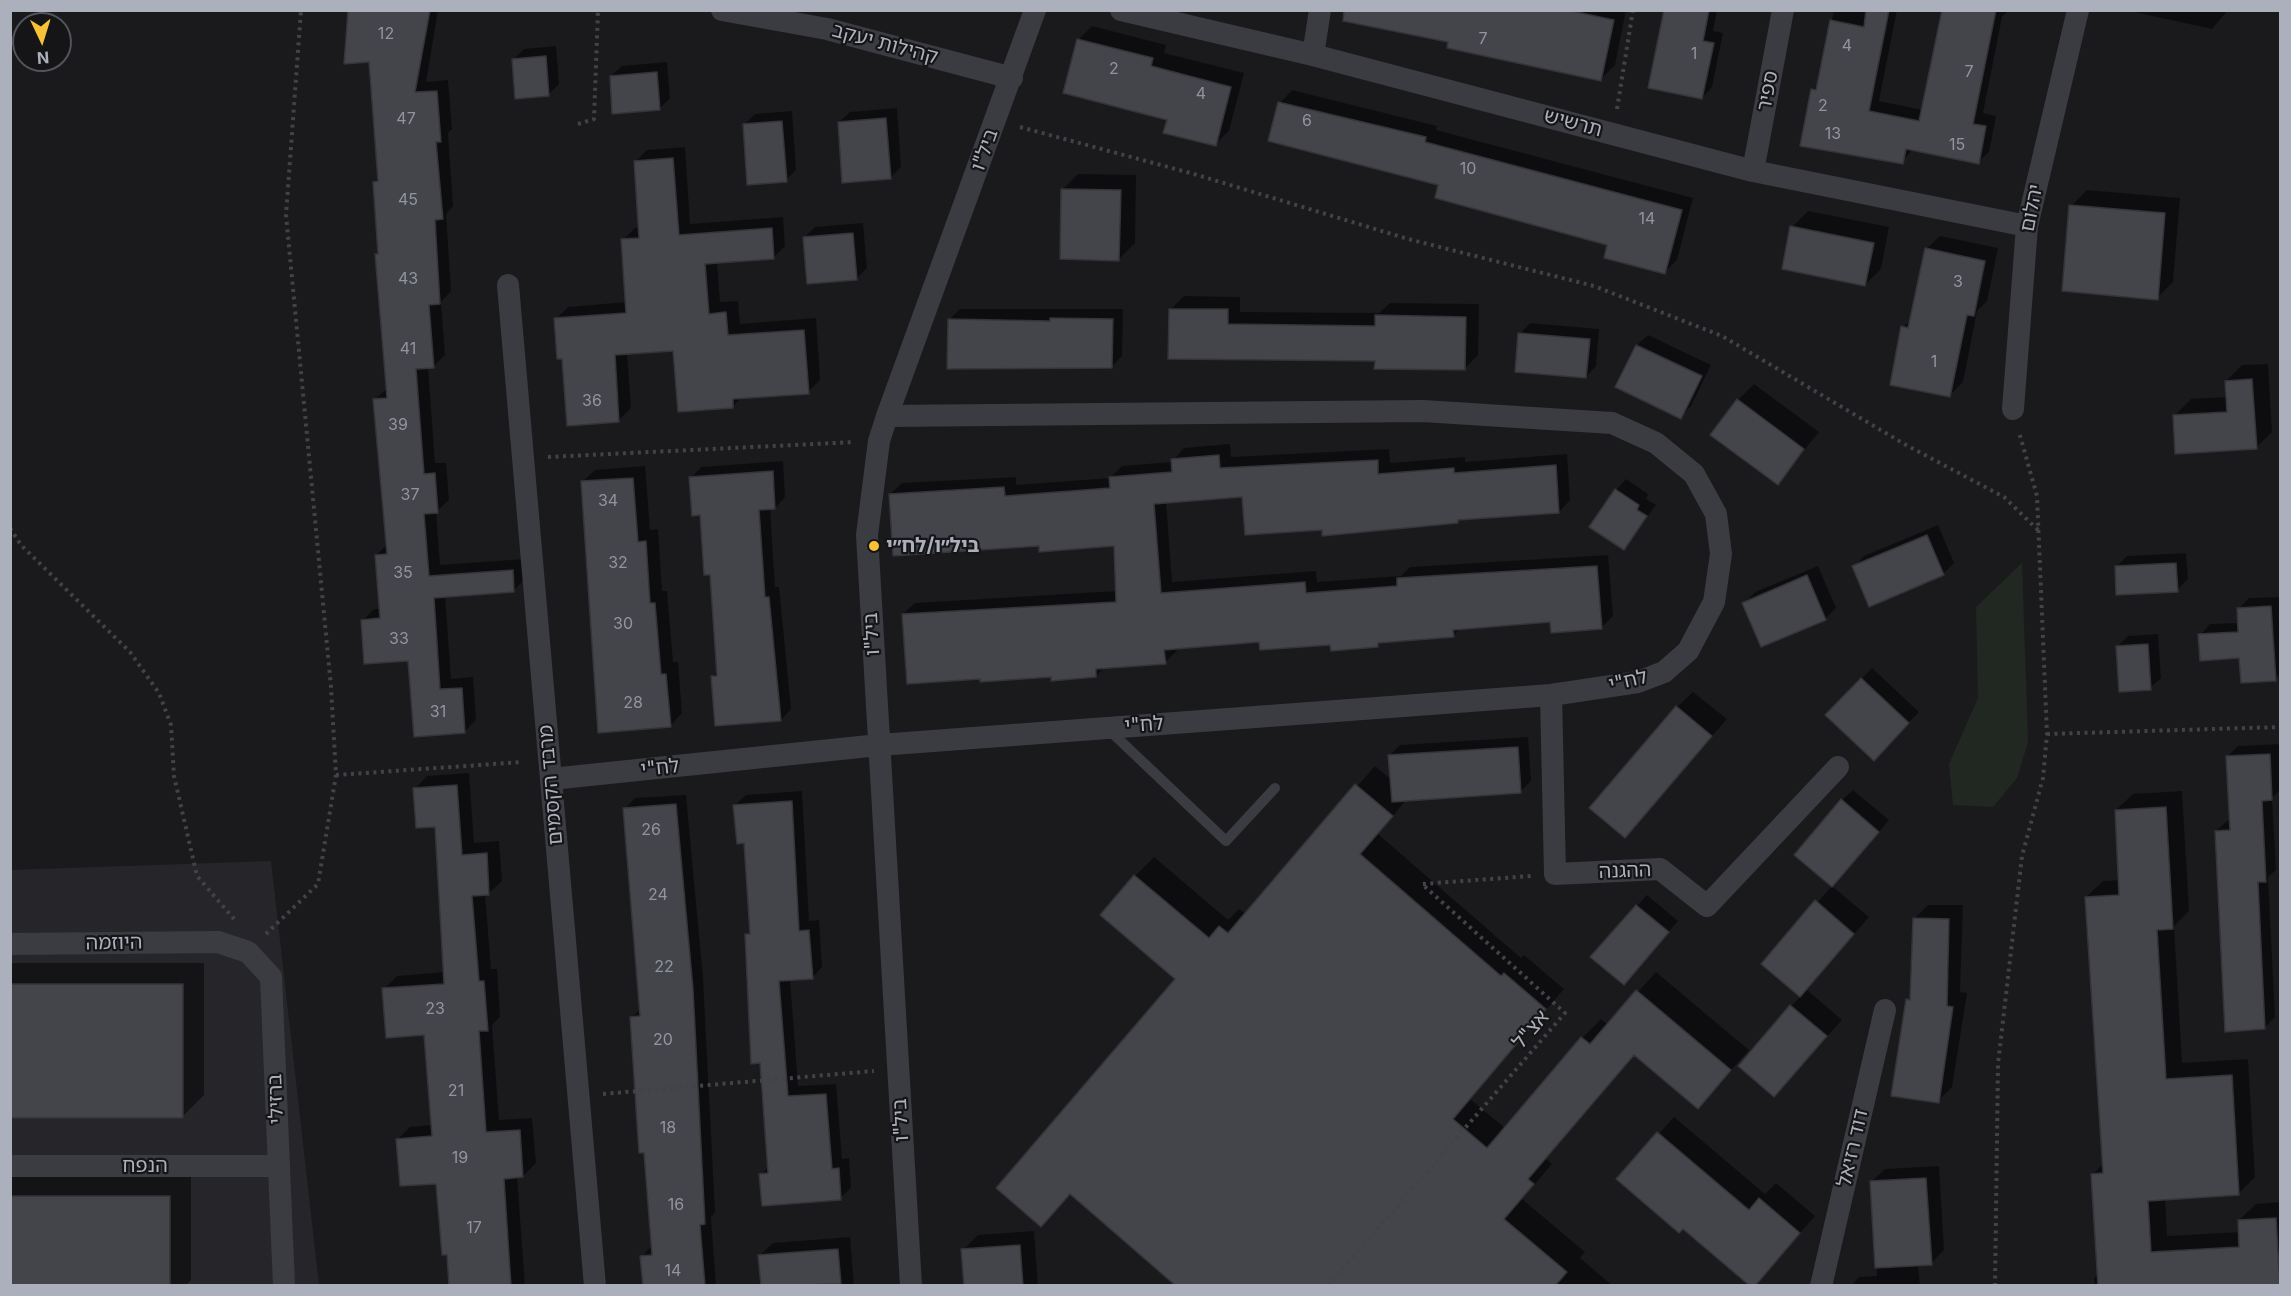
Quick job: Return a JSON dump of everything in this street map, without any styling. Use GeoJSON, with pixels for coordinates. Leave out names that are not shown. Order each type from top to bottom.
{"type":"FeatureCollection","features":[{"type":"Feature","properties":{"kind":"street","name":"קהילות יעקב"},"geometry":{"type":"LineString","coordinates":[[722,10],[827,29],[1012,78]]}},
{"type":"Feature","properties":{"kind":"street","name":"ביל\"ו"},"geometry":{"type":"LineString","coordinates":[[911,1286],[867,535],[879,441],[887,416],[1035,10]]}},
{"type":"Feature","properties":{"kind":"street","name":"תרשיש"},"geometry":{"type":"LineString","coordinates":[[1121,10],[1312,55],[1753,171],[2027,226]]}},
{"type":"Feature","properties":{"kind":"street"},"geometry":{"type":"LineString","coordinates":[[1312,55],[1320,10]]}},
{"type":"Feature","properties":{"kind":"street","name":"ספיר"},"geometry":{"type":"LineString","coordinates":[[1753,171],[1783,10]]}},
{"type":"Feature","properties":{"kind":"street","name":"יהלום"},"geometry":{"type":"LineString","coordinates":[[2013,409],[2027,226],[2078,10]]}},
{"type":"Feature","properties":{"kind":"street","name":"מרבד הקסמים"},"geometry":{"type":"LineString","coordinates":[[508,285],[595,1286]]}},
{"type":"Feature","properties":{"kind":"street","name":"לח\"י"},"geometry":{"type":"LineString","coordinates":[[550,770],[1551,695],[1638,682],[1664,672],[1688,651],[1714,602],[1721,554],[1716,514],[1694,474],[1656,443],[1612,423],[1423,411],[887,416]]}},
{"type":"Feature","properties":{"kind":"street"},"geometry":{"type":"LineString","coordinates":[[1551,695],[1555,874]]}},
{"type":"Feature","properties":{"kind":"street","name":"ההגנה"},"geometry":{"type":"LineString","coordinates":[[1555,874],[1660,868],[1707,906],[1838,767]]}},
{"type":"Feature","properties":{"kind":"street","name":"ברזילי"},"geometry":{"type":"LineString","coordinates":[[218,942],[252,948],[271,976],[284,1286]]}},
{"type":"Feature","properties":{"kind":"street","name":"היוזמה"},"geometry":{"type":"LineString","coordinates":[[10,945],[218,942]]}},
{"type":"Feature","properties":{"kind":"street","name":"דוד רזיאל"},"geometry":{"type":"LineString","coordinates":[[1821,1286],[1885,1010]]}},
{"type":"Feature","properties":{"kind":"street","name":"הנפח"},"geometry":{"type":"LineString","coordinates":[[10,1166],[279,1166]]}},
{"type":"Feature","properties":{"kind":"lane"},"geometry":{"type":"LineString","coordinates":[[1106,728],[1226,841],[1275,788]]}},
{"type":"Feature","properties":{"kind":"path"},"geometry":{"type":"LineString","coordinates":[[10,528],[21,545],[130,652],[159,693],[171,725],[174,776],[197,876],[252,948],[318,884],[336,775],[331,687],[286,215],[301,10]]}},
{"type":"Feature","properties":{"kind":"path"},"geometry":{"type":"LineString","coordinates":[[578,124],[594,119],[598,10]]}},
{"type":"Feature","properties":{"kind":"path"},"geometry":{"type":"LineString","coordinates":[[1613,134],[1633,10]]}},
{"type":"Feature","properties":{"kind":"path"},"geometry":{"type":"LineString","coordinates":[[996,121],[1194,174],[1408,239],[1594,286],[1722,336],[1906,445],[2004,497],[2039,531]]}},
{"type":"Feature","properties":{"kind":"path"},"geometry":{"type":"LineString","coordinates":[[1995,1286],[1998,1064],[2022,856],[2043,778],[2047,734],[2037,496],[2013,409]]}},
{"type":"Feature","properties":{"kind":"path"},"geometry":{"type":"LineString","coordinates":[[523,458],[879,441]]}},
{"type":"Feature","properties":{"kind":"path"},"geometry":{"type":"LineString","coordinates":[[2047,734],[2280,727]]}},
{"type":"Feature","properties":{"kind":"path"},"geometry":{"type":"LineString","coordinates":[[336,775],[550,770]]}},
{"type":"Feature","properties":{"kind":"path","name":"אצ\"ל"},"geometry":{"type":"LineString","coordinates":[[1328,1286],[1565,1013],[1422,884],[1555,874]]}},
{"type":"Feature","properties":{"kind":"path"},"geometry":{"type":"LineString","coordinates":[[579,1096],[898,1070]]}},
{"type":"Feature","properties":{"kind":"shaded area"},"geometry":{"type":"Polygon","coordinates":[[[2022,563],[2028,742],[2017,778],[1993,807],[1953,805],[1949,764],[1978,698],[1976,607],[2022,563]]]}},
{"type":"Feature","properties":{"kind":"shaded area"},"geometry":{"type":"Polygon","coordinates":[[[271,861],[319,1285],[11,1285],[10,870],[271,861]]]}},
{"type":"Feature","properties":{"kind":"building"},"geometry":{"type":"Polygon","coordinates":[[[348,10],[430,10],[415,92],[437,91],[441,142],[436,142],[443,219],[435,220],[440,304],[429,305],[434,368],[416,369],[424,474],[435,473],[438,513],[424,514],[429,576],[513,570],[514,592],[434,598],[440,689],[462,688],[465,733],[414,737],[408,661],[364,664],[361,620],[380,618],[375,555],[387,554],[373,399],[387,398],[375,254],[378,254],[373,182],[378,181],[369,62],[344,64],[348,10]]]}},
{"type":"Feature","properties":{"kind":"building"},"geometry":{"type":"Polygon","coordinates":[[[1344,10],[1567,10],[1614,20],[1601,81],[1447,48],[1448,42],[1343,21],[1344,10]]]}},
{"type":"Feature","properties":{"kind":"building"},"geometry":{"type":"Polygon","coordinates":[[[1664,10],[1709,10],[1703,41],[1714,43],[1702,99],[1648,88],[1664,10]]]}},
{"type":"Feature","properties":{"kind":"building"},"geometry":{"type":"Polygon","coordinates":[[[1866,10],[1889,10],[1869,111],[1919,121],[1942,10],[1996,10],[1973,124],[1986,126],[1979,164],[1906,149],[1903,164],[1800,146],[1811,89],[1816,90],[1830,20],[1864,27],[1866,10]]]}},
{"type":"Feature","properties":{"kind":"building"},"geometry":{"type":"Polygon","coordinates":[[[1077,39],[1153,58],[1151,66],[1231,87],[1216,146],[1163,133],[1167,120],[1063,93],[1077,39]]]}},
{"type":"Feature","properties":{"kind":"building"},"geometry":{"type":"Polygon","coordinates":[[[546,56],[549,96],[515,99],[512,59],[546,56]]]}},
{"type":"Feature","properties":{"kind":"building"},"geometry":{"type":"Polygon","coordinates":[[[657,72],[660,110],[612,114],[610,76],[657,72]]]}},
{"type":"Feature","properties":{"kind":"building"},"geometry":{"type":"Polygon","coordinates":[[[1278,102],[1426,137],[1425,142],[1682,210],[1665,274],[1604,258],[1607,245],[1435,198],[1438,185],[1268,141],[1278,102]]]}},
{"type":"Feature","properties":{"kind":"building"},"geometry":{"type":"Polygon","coordinates":[[[886,118],[891,179],[842,183],[838,122],[886,118]]]}},
{"type":"Feature","properties":{"kind":"building"},"geometry":{"type":"Polygon","coordinates":[[[782,121],[787,182],[747,185],[743,124],[782,121]]]}},
{"type":"Feature","properties":{"kind":"building"},"geometry":{"type":"Polygon","coordinates":[[[673,158],[679,235],[772,228],[774,259],[705,264],[709,314],[726,312],[728,335],[804,330],[809,394],[733,399],[733,408],[678,412],[673,351],[615,355],[619,422],[567,426],[562,359],[557,359],[554,318],[626,313],[621,239],[639,238],[634,161],[673,158]]]}},
{"type":"Feature","properties":{"kind":"building"},"geometry":{"type":"Polygon","coordinates":[[[1061,189],[1121,190],[1119,261],[1060,259],[1061,189]]]}},
{"type":"Feature","properties":{"kind":"building"},"geometry":{"type":"Polygon","coordinates":[[[2069,205],[2165,213],[2158,300],[2062,291],[2069,205]]]}},
{"type":"Feature","properties":{"kind":"building"},"geometry":{"type":"Polygon","coordinates":[[[1790,226],[1874,243],[1865,286],[1782,269],[1790,226]]]}},
{"type":"Feature","properties":{"kind":"building"},"geometry":{"type":"Polygon","coordinates":[[[853,233],[857,280],[807,284],[803,237],[853,233]]]}},
{"type":"Feature","properties":{"kind":"building"},"geometry":{"type":"Polygon","coordinates":[[[1925,248],[1985,261],[1974,316],[1967,315],[1950,397],[1890,385],[1901,326],[1908,328],[1925,248]]]}},
{"type":"Feature","properties":{"kind":"building"},"geometry":{"type":"Polygon","coordinates":[[[1169,309],[1228,309],[1228,324],[1375,326],[1375,315],[1466,317],[1465,370],[1374,369],[1375,361],[1168,359],[1169,309]]]}},
{"type":"Feature","properties":{"kind":"building"},"geometry":{"type":"Polygon","coordinates":[[[1050,318],[1113,319],[1112,368],[947,369],[948,319],[1050,321],[1050,318]]]}},
{"type":"Feature","properties":{"kind":"building"},"geometry":{"type":"Polygon","coordinates":[[[1518,333],[1590,339],[1586,378],[1515,372],[1518,333]]]}},
{"type":"Feature","properties":{"kind":"building"},"geometry":{"type":"Polygon","coordinates":[[[1636,345],[1702,376],[1681,419],[1615,387],[1636,345]]]}},
{"type":"Feature","properties":{"kind":"building"},"geometry":{"type":"Polygon","coordinates":[[[2252,379],[2257,449],[2175,454],[2173,415],[2227,412],[2225,381],[2252,379]]]}},
{"type":"Feature","properties":{"kind":"building"},"geometry":{"type":"Polygon","coordinates":[[[1737,399],[1804,449],[1778,485],[1710,435],[1737,399]]]}},
{"type":"Feature","properties":{"kind":"building"},"geometry":{"type":"Polygon","coordinates":[[[1219,455],[1220,468],[1378,460],[1378,474],[1454,468],[1454,473],[1556,465],[1559,513],[1458,520],[1458,523],[1322,536],[1322,530],[1245,535],[1242,497],[1154,504],[1161,593],[1305,582],[1306,593],[1397,586],[1397,578],[1597,566],[1602,629],[1551,633],[1550,622],[1453,630],[1454,637],[1378,643],[1378,647],[1331,651],[1330,645],[1260,650],[1259,642],[1164,650],[1166,664],[1096,669],[1096,677],[1051,681],[1051,677],[907,684],[902,614],[1116,602],[1114,546],[1039,552],[1039,546],[893,556],[889,494],[1004,487],[1005,496],[1110,488],[1109,477],[1172,472],[1171,459],[1219,455]]]}},
{"type":"Feature","properties":{"kind":"building"},"geometry":{"type":"Polygon","coordinates":[[[773,471],[775,509],[759,510],[765,597],[769,597],[781,721],[715,726],[711,676],[717,676],[710,575],[704,575],[700,515],[692,516],[689,477],[773,471]]]}},
{"type":"Feature","properties":{"kind":"building"},"geometry":{"type":"Polygon","coordinates":[[[633,478],[638,542],[646,541],[650,603],[655,603],[661,674],[666,674],[671,727],[598,733],[581,481],[633,478]]]}},
{"type":"Feature","properties":{"kind":"building"},"geometry":{"type":"Polygon","coordinates":[[[1615,489],[1639,505],[1637,510],[1647,516],[1624,550],[1589,527],[1615,489]]]}},
{"type":"Feature","properties":{"kind":"building"},"geometry":{"type":"Polygon","coordinates":[[[1927,535],[1944,575],[1869,607],[1852,566],[1927,535]]]}},
{"type":"Feature","properties":{"kind":"building"},"geometry":{"type":"Polygon","coordinates":[[[2176,563],[2178,592],[2116,595],[2115,566],[2176,563]]]}},
{"type":"Feature","properties":{"kind":"building"},"geometry":{"type":"Polygon","coordinates":[[[1807,575],[1826,620],[1761,647],[1742,603],[1807,575]]]}},
{"type":"Feature","properties":{"kind":"building"},"geometry":{"type":"Polygon","coordinates":[[[2271,606],[2276,681],[2241,683],[2239,658],[2200,661],[2198,634],[2238,632],[2237,608],[2271,606]]]}},
{"type":"Feature","properties":{"kind":"building"},"geometry":{"type":"Polygon","coordinates":[[[2148,644],[2151,690],[2119,692],[2116,646],[2148,644]]]}},
{"type":"Feature","properties":{"kind":"building"},"geometry":{"type":"Polygon","coordinates":[[[1861,678],[1909,723],[1874,761],[1825,715],[1861,678]]]}},
{"type":"Feature","properties":{"kind":"building"},"geometry":{"type":"Polygon","coordinates":[[[1676,706],[1712,736],[1625,838],[1589,808],[1676,706]]]}},
{"type":"Feature","properties":{"kind":"building"},"geometry":{"type":"Polygon","coordinates":[[[1518,747],[1521,793],[1392,802],[1388,755],[1518,747]]]}},
{"type":"Feature","properties":{"kind":"building"},"geometry":{"type":"Polygon","coordinates":[[[2270,754],[2272,800],[2262,801],[2266,882],[2258,882],[2265,1029],[2225,1032],[2215,831],[2230,830],[2226,756],[2270,754]]]}},
{"type":"Feature","properties":{"kind":"building"},"geometry":{"type":"Polygon","coordinates":[[[1355,784],[1393,816],[1360,854],[1501,976],[1504,973],[1546,1009],[1453,1119],[1487,1148],[1581,1037],[1590,1044],[1636,990],[1731,1070],[1698,1109],[1634,1055],[1528,1179],[1534,1184],[1504,1219],[1567,1272],[1555,1286],[1176,1286],[1070,1194],[1041,1227],[996,1188],[1175,979],[1100,915],[1134,875],[1209,938],[1219,926],[1228,933],[1355,784]]]}},
{"type":"Feature","properties":{"kind":"building"},"geometry":{"type":"Polygon","coordinates":[[[457,785],[462,855],[487,853],[489,895],[472,896],[479,981],[484,981],[488,1031],[479,1031],[486,1132],[520,1130],[523,1177],[504,1179],[511,1286],[449,1286],[447,1255],[442,1255],[436,1184],[400,1186],[396,1139],[432,1136],[424,1035],[386,1038],[382,988],[444,984],[435,827],[416,828],[413,788],[457,785]]]}},
{"type":"Feature","properties":{"kind":"building"},"geometry":{"type":"Polygon","coordinates":[[[1841,799],[1879,832],[1832,887],[1794,855],[1841,799]]]}},
{"type":"Feature","properties":{"kind":"building"},"geometry":{"type":"Polygon","coordinates":[[[792,801],[799,931],[809,930],[813,979],[779,981],[788,1096],[826,1094],[832,1169],[839,1168],[841,1200],[762,1206],[759,1174],[768,1173],[760,1063],[751,1064],[745,934],[750,934],[744,843],[737,844],[733,805],[792,801]]]}},
{"type":"Feature","properties":{"kind":"building"},"geometry":{"type":"Polygon","coordinates":[[[676,804],[693,989],[705,1224],[700,1225],[705,1286],[643,1286],[640,1256],[652,1255],[644,1153],[639,1153],[630,1017],[640,1016],[623,808],[676,804]]]}},
{"type":"Feature","properties":{"kind":"building"},"geometry":{"type":"Polygon","coordinates":[[[2166,807],[2173,929],[2157,930],[2166,1079],[2232,1075],[2239,1195],[2148,1201],[2151,1252],[2239,1247],[2238,1220],[2276,1218],[2280,1286],[2098,1286],[2091,1174],[2103,1173],[2085,897],[2119,895],[2115,810],[2166,807]]]}},
{"type":"Feature","properties":{"kind":"building"},"geometry":{"type":"Polygon","coordinates":[[[1815,900],[1854,934],[1800,997],[1761,964],[1815,900]]]}},
{"type":"Feature","properties":{"kind":"building"},"geometry":{"type":"Polygon","coordinates":[[[1636,905],[1669,932],[1624,985],[1590,957],[1636,905]]]}},
{"type":"Feature","properties":{"kind":"building"},"geometry":{"type":"Polygon","coordinates":[[[1913,918],[1949,919],[1947,1006],[1953,1007],[1939,1103],[1891,1096],[1906,999],[1910,1000],[1913,918]]]}},
{"type":"Feature","properties":{"kind":"building"},"geometry":{"type":"Polygon","coordinates":[[[10,984],[183,984],[183,1118],[10,1118],[10,984]]]}},
{"type":"Feature","properties":{"kind":"building"},"geometry":{"type":"Polygon","coordinates":[[[1790,1005],[1827,1036],[1774,1097],[1738,1066],[1790,1005]]]}},
{"type":"Feature","properties":{"kind":"building"},"geometry":{"type":"Polygon","coordinates":[[[1657,1132],[1749,1210],[1759,1198],[1800,1233],[1755,1286],[1750,1286],[1683,1229],[1679,1233],[1616,1179],[1657,1132]]]}},
{"type":"Feature","properties":{"kind":"building"},"geometry":{"type":"Polygon","coordinates":[[[1926,1178],[1932,1265],[1875,1268],[1870,1181],[1926,1178]]]}},
{"type":"Feature","properties":{"kind":"building"},"geometry":{"type":"Polygon","coordinates":[[[10,1196],[170,1196],[170,1286],[10,1286],[10,1196]]]}},
{"type":"Feature","properties":{"kind":"building"},"geometry":{"type":"Polygon","coordinates":[[[1020,1245],[1023,1286],[964,1286],[961,1249],[1020,1245]]]}},
{"type":"Feature","properties":{"kind":"building"},"geometry":{"type":"Polygon","coordinates":[[[838,1249],[841,1284],[761,1286],[758,1255],[838,1249]]]}},
{"type":"Feature","properties":{"kind":"place","name":"ביל״ו/לח״י"},"geometry":{"type":"Point","coordinates":[874,546]}}]}
